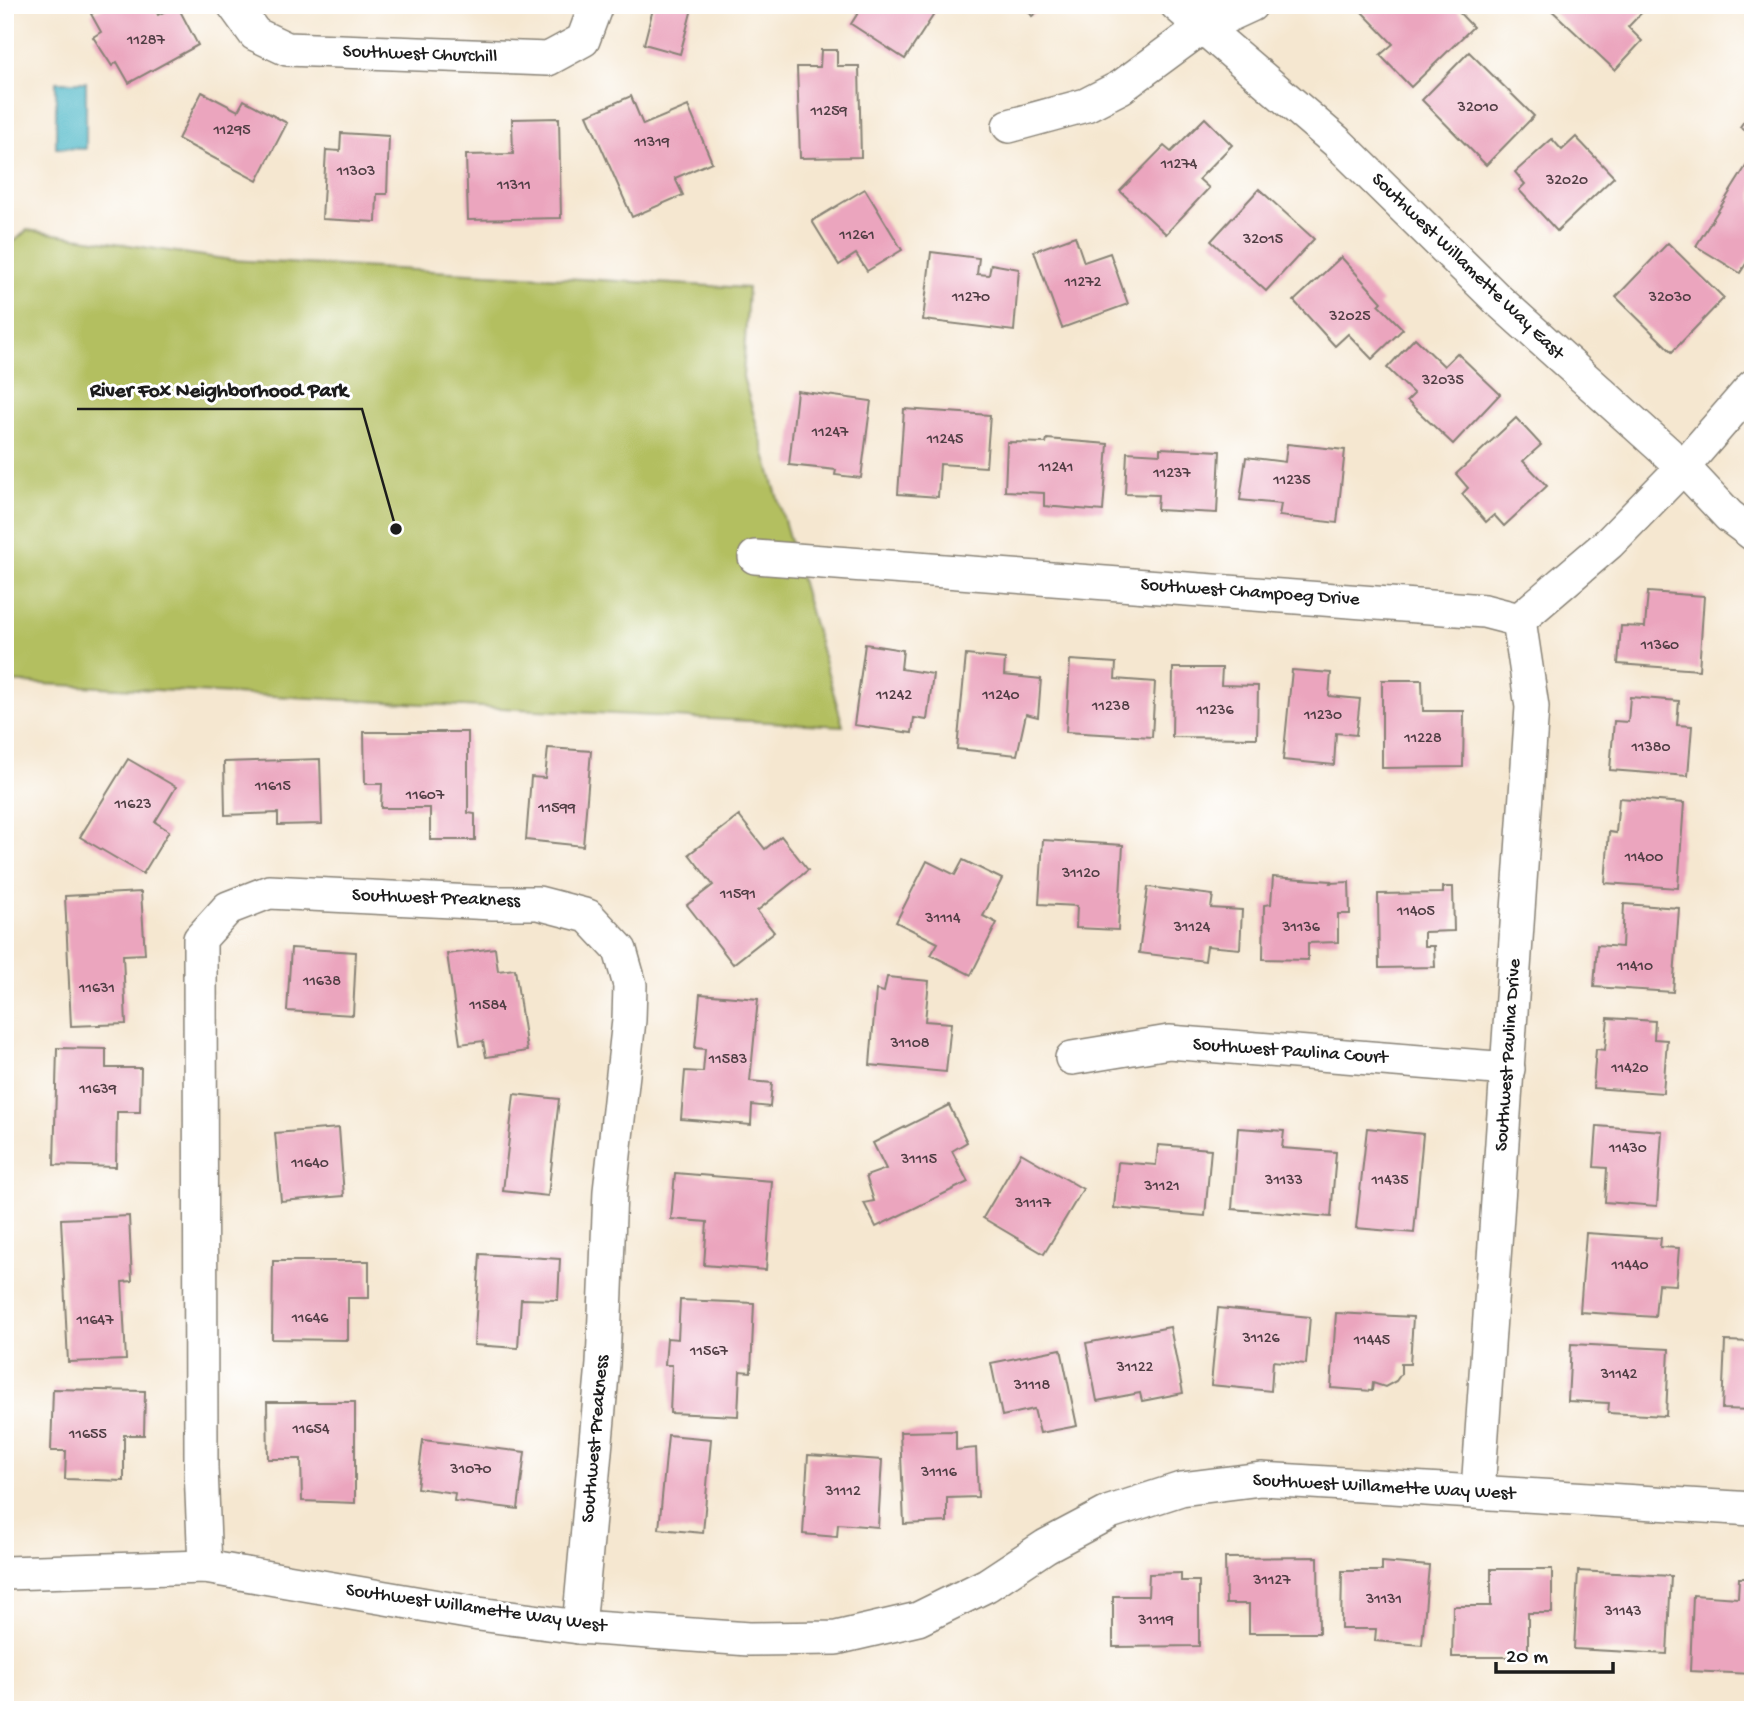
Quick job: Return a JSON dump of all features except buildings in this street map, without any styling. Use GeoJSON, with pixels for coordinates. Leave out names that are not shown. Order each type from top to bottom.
{"type":"FeatureCollection","features":[{"type":"Feature","properties":{"kind":"street","name":"Southwest Churchill"},"geometry":{"type":"LineString","coordinates":[[234,5],[255,34],[287,50],[548,59],[583,40],[596,5]]}},
{"type":"Feature","properties":{"kind":"street","name":"Southwest Willamette Way East"},"geometry":{"type":"LineString","coordinates":[[1177,5],[1337,142],[1497,299],[1683,467],[1729,516],[1753,534]]}},
{"type":"Feature","properties":{"kind":"street"},"geometry":{"type":"LineString","coordinates":[[1009,126],[1087,105],[1121,86],[1201,28],[1251,5]]}},
{"type":"Feature","properties":{"kind":"street"},"geometry":{"type":"LineString","coordinates":[[1518,620],[1609,543],[1683,467],[1753,386]]}},
{"type":"Feature","properties":{"kind":"street","name":"Southwest Champoeg Drive"},"geometry":{"type":"LineString","coordinates":[[755,557],[1484,611],[1518,620]]}},
{"type":"Feature","properties":{"kind":"street","name":"Southwest Paulina Drive"},"geometry":{"type":"LineString","coordinates":[[1478,1491],[1532,707],[1518,620]]}},
{"type":"Feature","properties":{"kind":"street","name":"Southwest Preakness"},"geometry":{"type":"LineString","coordinates":[[205,1567],[201,1468],[200,939],[228,908],[269,892],[493,904],[538,903],[588,916],[621,950],[630,985],[629,1020],[610,1191],[603,1364],[579,1628]]}},
{"type":"Feature","properties":{"kind":"street","name":"Southwest Paulina Court"},"geometry":{"type":"LineString","coordinates":[[1072,1058],[1169,1042],[1508,1069]]}},
{"type":"Feature","properties":{"kind":"street","name":"Southwest Willamette Way West"},"geometry":{"type":"LineString","coordinates":[[5,1573],[205,1567],[479,1614],[579,1628],[749,1639],[836,1638],[918,1619],[987,1585],[1046,1546],[1110,1511],[1181,1489],[1261,1479],[1478,1491],[1666,1506],[1753,1509]]}},
{"type":"Feature","properties":{"kind":"green space"},"geometry":{"type":"Polygon","coordinates":[[[27,230],[231,260],[748,288],[743,377],[843,726],[5,682],[5,250],[27,230]]]}},
{"type":"Feature","properties":{"kind":"water"},"geometry":{"type":"Polygon","coordinates":[[[56,82],[86,82],[86,149],[56,148],[56,82]]]}},
{"type":"Feature","properties":{"kind":"place","name":"River Fox Neighborhood Park"},"geometry":{"type":"Point","coordinates":[396,529]}}]}
